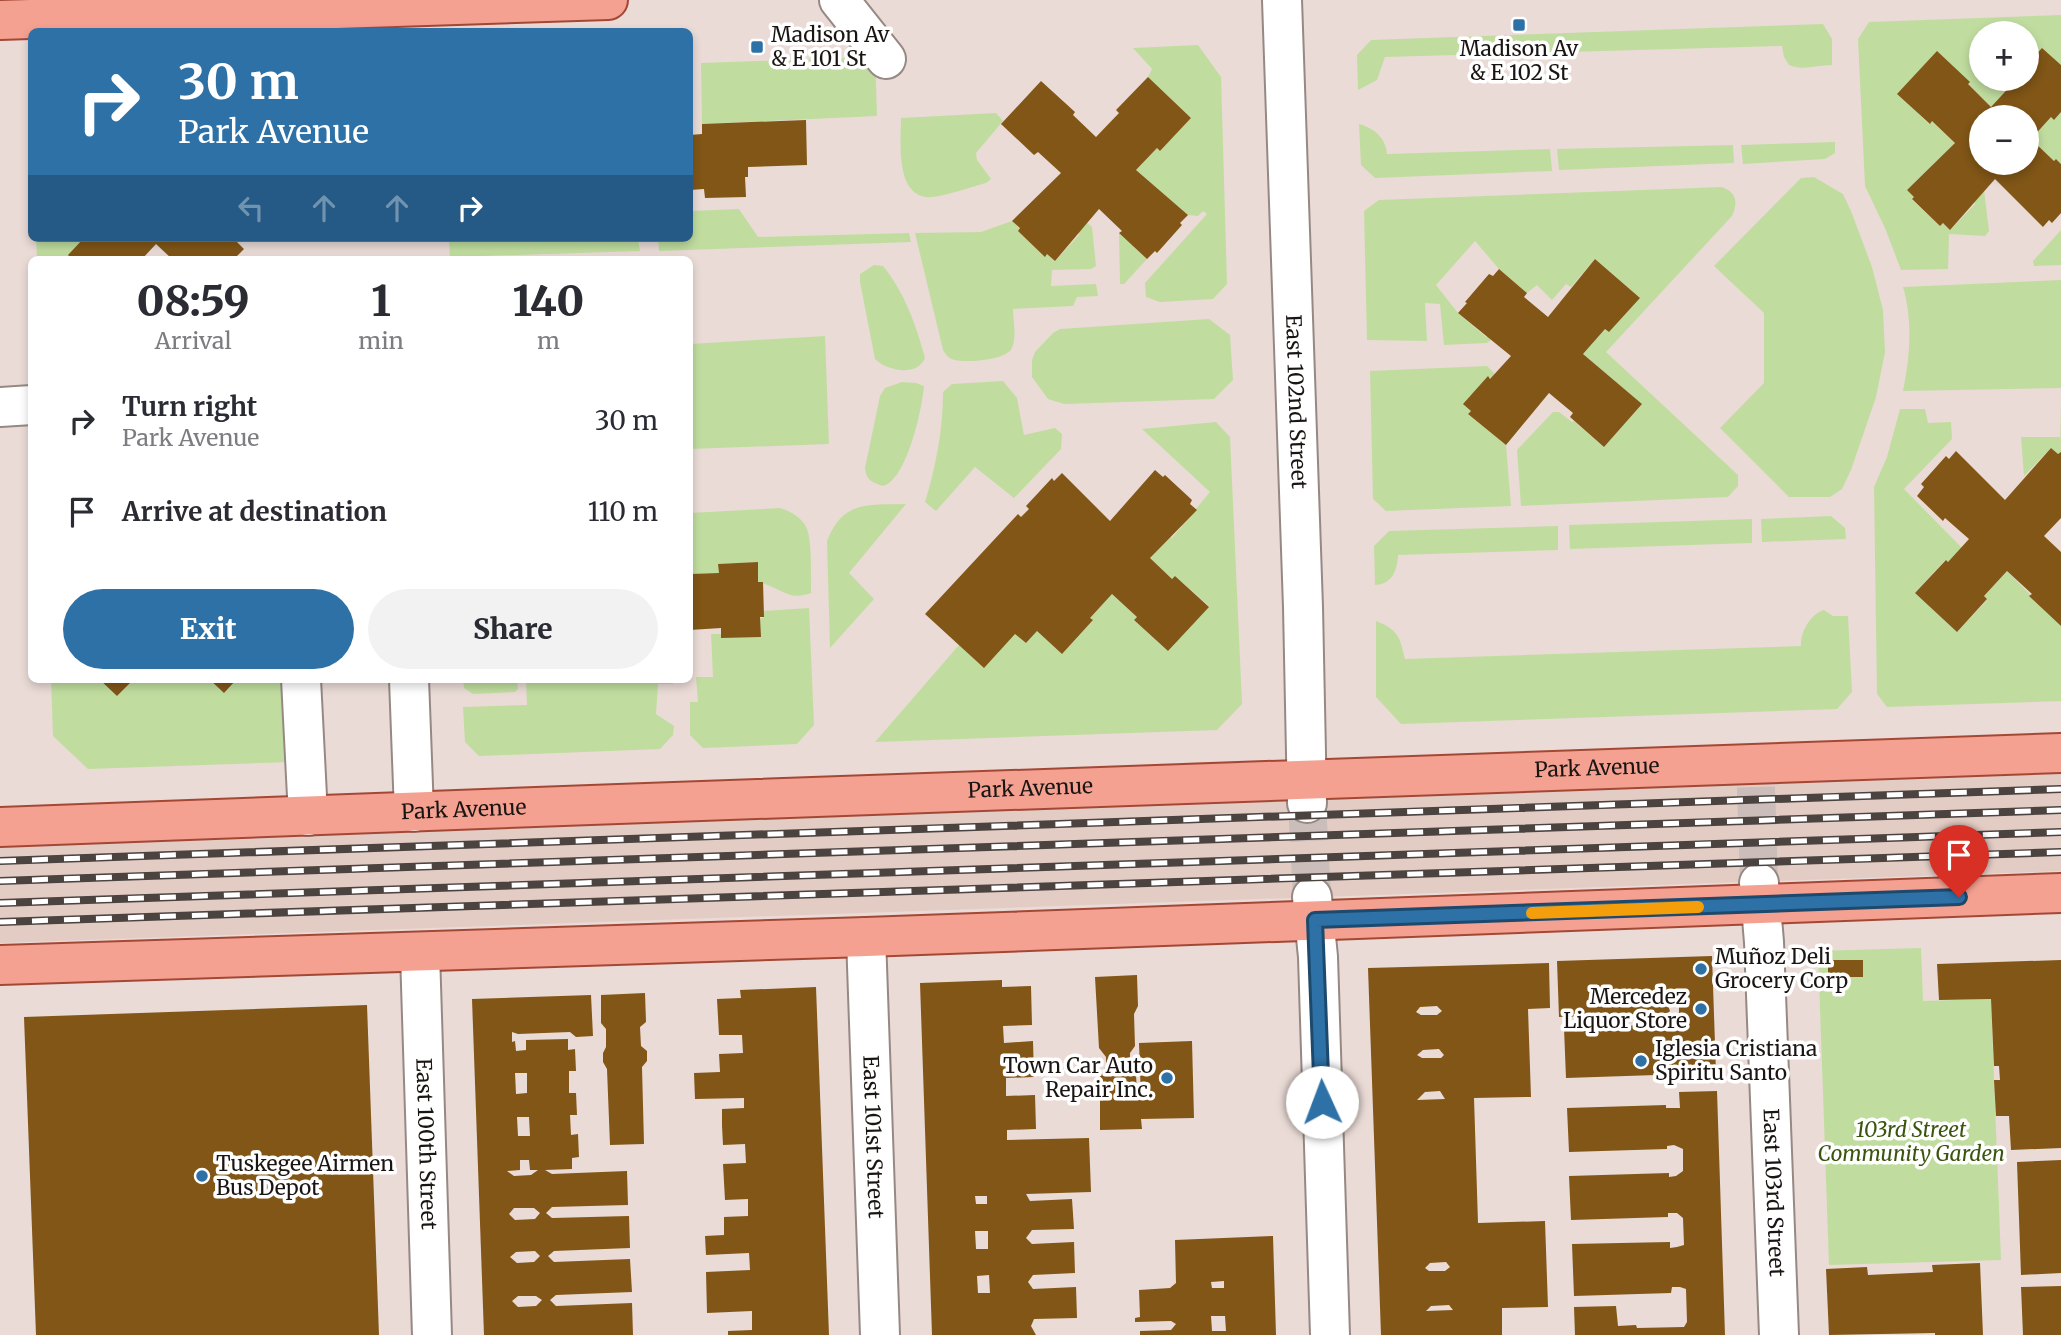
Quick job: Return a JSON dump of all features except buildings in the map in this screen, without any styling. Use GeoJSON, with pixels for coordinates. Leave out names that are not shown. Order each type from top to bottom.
{"type":"FeatureCollection","features":[{"type":"Feature","properties":{"kind":"main road"},"geometry":{"type":"LineString","coordinates":[[0,20],[608,0]]}},
{"type":"Feature","properties":{"kind":"main road","name":"Park Avenue"},"geometry":{"type":"LineString","coordinates":[[0,827],[794,799],[1307,790],[1755,775],[2061,753]]}},
{"type":"Feature","properties":{"kind":"main road"},"geometry":{"type":"LineString","coordinates":[[0,965],[866,937],[1313,908],[1760,894],[2061,893]]}},
{"type":"Feature","properties":{"kind":"street"},"geometry":{"type":"LineString","coordinates":[[839,0],[886,59]]}},
{"type":"Feature","properties":{"kind":"street","name":"East 102nd Street"},"geometry":{"type":"LineString","coordinates":[[1282,0],[1307,790]]}},
{"type":"Feature","properties":{"kind":"street"},"geometry":{"type":"LineString","coordinates":[[0,407],[28,405]]}},
{"type":"Feature","properties":{"kind":"street"},"geometry":{"type":"LineString","coordinates":[[302,683],[308,816]]}},
{"type":"Feature","properties":{"kind":"street"},"geometry":{"type":"LineString","coordinates":[[409,683],[414,811]]}},
{"type":"Feature","properties":{"kind":"street","name":"East 103rd Street"},"geometry":{"type":"LineString","coordinates":[[1760,894],[1779,1335]]}},
{"type":"Feature","properties":{"kind":"street"},"geometry":{"type":"LineString","coordinates":[[1313,908],[1330,1335]]}},
{"type":"Feature","properties":{"kind":"street","name":"East 101st Street"},"geometry":{"type":"LineString","coordinates":[[866,937],[880,1335]]}},
{"type":"Feature","properties":{"kind":"street","name":"East 100th Street"},"geometry":{"type":"LineString","coordinates":[[420,953],[432,1335]]}},
{"type":"Feature","properties":{"kind":"shaded area"},"geometry":{"type":"Polygon","coordinates":[[[2061,771],[2061,871],[0,943],[0,840],[2061,771]]]}},
{"type":"Feature","properties":{"kind":"green space"},"geometry":{"type":"Polygon","coordinates":[[[2061,15],[2061,65],[2042,48],[2039,51],[2039,21],[1969,21],[1969,85],[1898,94],[1929,124],[1932,121],[1955,143],[1907,190],[1914,197],[1912,200],[1940,226],[1943,223],[1950,230],[1975,204],[1984,190],[1989,231],[1985,236],[1949,234],[1948,269],[1901,270],[1865,186],[1858,39],[1869,22],[2061,15]]]}},
{"type":"Feature","properties":{"kind":"green space"},"geometry":{"type":"Polygon","coordinates":[[[1823,24],[1832,39],[1832,65],[1794,67],[1789,65],[1784,57],[1782,46],[1385,57],[1377,80],[1358,90],[1357,55],[1371,40],[1823,24]]]}},
{"type":"Feature","properties":{"kind":"green space"},"geometry":{"type":"Polygon","coordinates":[[[1198,45],[1221,77],[1227,284],[1213,299],[1160,302],[1146,297],[1145,283],[1207,214],[1203,211],[1198,216],[1188,215],[1136,170],[1157,148],[1160,151],[1191,118],[1148,77],[1152,69],[1133,48],[1198,45]]]}},
{"type":"Feature","properties":{"kind":"green space"},"geometry":{"type":"Polygon","coordinates":[[[875,57],[877,116],[702,124],[701,63],[875,57]]]}},
{"type":"Feature","properties":{"kind":"green space"},"geometry":{"type":"Polygon","coordinates":[[[1975,91],[2006,91],[1993,105],[1989,105],[1975,91]]]}},
{"type":"Feature","properties":{"kind":"green space"},"geometry":{"type":"Polygon","coordinates":[[[2061,112],[2061,164],[2039,147],[2039,130],[2051,117],[2054,120],[2061,112]]]}},
{"type":"Feature","properties":{"kind":"green space"},"geometry":{"type":"Polygon","coordinates":[[[996,113],[1003,121],[976,153],[977,160],[991,179],[986,183],[931,197],[916,193],[909,186],[902,164],[901,118],[996,113]]]}},
{"type":"Feature","properties":{"kind":"green space"},"geometry":{"type":"Polygon","coordinates":[[[1359,124],[1378,134],[1387,154],[1550,149],[1552,171],[1375,178],[1361,165],[1359,124]]]}},
{"type":"Feature","properties":{"kind":"green space"},"geometry":{"type":"Polygon","coordinates":[[[1835,142],[1835,153],[1825,159],[1743,164],[1741,145],[1835,142]]]}},
{"type":"Feature","properties":{"kind":"green space"},"geometry":{"type":"Polygon","coordinates":[[[1733,145],[1734,163],[1559,170],[1557,149],[1733,145]]]}},
{"type":"Feature","properties":{"kind":"green space"},"geometry":{"type":"Polygon","coordinates":[[[1814,177],[1843,194],[1851,211],[1872,267],[1883,310],[1885,352],[1876,397],[1842,489],[1830,497],[1789,497],[1720,428],[1764,383],[1764,313],[1714,266],[1801,178],[1814,177]]]}},
{"type":"Feature","properties":{"kind":"green space"},"geometry":{"type":"Polygon","coordinates":[[[1722,187],[1735,198],[1732,216],[1606,352],[1738,475],[1738,486],[1728,497],[1521,506],[1517,450],[1553,412],[1559,412],[1574,421],[1604,447],[1642,404],[1583,354],[1605,329],[1609,332],[1640,298],[1595,259],[1571,287],[1566,284],[1552,300],[1537,285],[1527,293],[1499,269],[1475,241],[1436,285],[1458,313],[1492,339],[1487,343],[1444,345],[1440,304],[1425,303],[1427,341],[1367,340],[1364,211],[1379,200],[1722,187]]]}},
{"type":"Feature","properties":{"kind":"green space"},"geometry":{"type":"Polygon","coordinates":[[[739,209],[758,237],[909,233],[911,242],[659,251],[658,242],[693,242],[693,211],[739,209]]]}},
{"type":"Feature","properties":{"kind":"green space"},"geometry":{"type":"Polygon","coordinates":[[[1012,221],[1020,228],[1020,233],[1045,256],[1047,254],[1055,261],[1087,223],[1092,227],[1096,266],[1091,269],[1052,270],[1051,286],[1096,284],[1098,296],[1077,297],[1073,306],[1013,309],[1014,339],[1009,352],[977,361],[951,359],[943,350],[915,233],[981,232],[1012,221]]]}},
{"type":"Feature","properties":{"kind":"green space"},"geometry":{"type":"Polygon","coordinates":[[[2061,230],[2061,265],[2034,266],[2033,261],[2061,230]]]}},
{"type":"Feature","properties":{"kind":"green space"},"geometry":{"type":"Polygon","coordinates":[[[1119,233],[1147,259],[1124,284],[1120,284],[1119,233]]]}},
{"type":"Feature","properties":{"kind":"green space"},"geometry":{"type":"Polygon","coordinates":[[[36,242],[82,242],[74,256],[37,256],[36,242]]]}},
{"type":"Feature","properties":{"kind":"green space"},"geometry":{"type":"Polygon","coordinates":[[[449,242],[639,242],[640,251],[482,256],[450,256],[449,242]]]}},
{"type":"Feature","properties":{"kind":"green space"},"geometry":{"type":"Polygon","coordinates":[[[874,265],[883,266],[898,287],[909,310],[925,358],[916,368],[894,369],[875,359],[860,282],[860,274],[874,265]]]}},
{"type":"Feature","properties":{"kind":"green space"},"geometry":{"type":"Polygon","coordinates":[[[2061,280],[2061,388],[1903,391],[1909,339],[1903,287],[2061,280]]]}},
{"type":"Feature","properties":{"kind":"green space"},"geometry":{"type":"Polygon","coordinates":[[[1209,319],[1230,335],[1233,380],[1214,399],[1064,404],[1048,399],[1032,377],[1035,352],[1060,329],[1209,319]]]}},
{"type":"Feature","properties":{"kind":"green space"},"geometry":{"type":"Polygon","coordinates":[[[825,336],[829,444],[693,449],[693,344],[825,336]]]}},
{"type":"Feature","properties":{"kind":"green space"},"geometry":{"type":"Polygon","coordinates":[[[1487,366],[1495,374],[1490,379],[1488,377],[1464,404],[1471,411],[1468,414],[1506,445],[1511,506],[1386,511],[1373,499],[1370,371],[1487,366]]]}},
{"type":"Feature","properties":{"kind":"green space"},"geometry":{"type":"Polygon","coordinates":[[[1003,381],[1017,398],[1024,435],[1055,428],[1062,434],[1061,449],[1014,498],[975,467],[936,511],[925,502],[938,447],[943,392],[952,384],[1003,381]]]}},
{"type":"Feature","properties":{"kind":"green space"},"geometry":{"type":"Polygon","coordinates":[[[902,382],[924,386],[920,410],[906,458],[892,481],[883,486],[871,480],[865,468],[880,396],[885,388],[902,382]]]}},
{"type":"Feature","properties":{"kind":"green space"},"geometry":{"type":"Polygon","coordinates":[[[2060,404],[2061,453],[2058,454],[2051,448],[2024,476],[2021,437],[2060,437],[2060,404]]]}},
{"type":"Feature","properties":{"kind":"green space"},"geometry":{"type":"Polygon","coordinates":[[[1900,409],[1925,409],[1928,423],[1951,422],[1952,439],[1904,489],[1962,548],[1948,562],[1945,560],[1915,593],[1957,632],[1987,600],[1984,596],[2007,571],[2061,626],[2061,701],[1887,707],[1877,694],[1874,487],[1887,457],[1900,409]]]}},
{"type":"Feature","properties":{"kind":"green space"},"geometry":{"type":"Polygon","coordinates":[[[1216,422],[1230,437],[1242,704],[1217,730],[875,742],[959,645],[1015,634],[1026,643],[1037,631],[1062,654],[1112,594],[1137,617],[1134,620],[1168,651],[1209,606],[1175,576],[1172,579],[1150,558],[1170,536],[1172,538],[1210,492],[1142,429],[1216,422]]]}},
{"type":"Feature","properties":{"kind":"green space"},"geometry":{"type":"Polygon","coordinates":[[[880,504],[906,504],[849,573],[874,599],[830,648],[827,541],[833,528],[841,518],[858,508],[880,504]]]}},
{"type":"Feature","properties":{"kind":"green space"},"geometry":{"type":"Polygon","coordinates":[[[780,508],[796,516],[809,535],[811,593],[790,595],[758,582],[758,562],[719,564],[719,573],[693,574],[693,513],[780,508]]]}},
{"type":"Feature","properties":{"kind":"green space"},"geometry":{"type":"Polygon","coordinates":[[[1831,516],[1845,528],[1846,539],[1762,542],[1761,519],[1831,516]]]}},
{"type":"Feature","properties":{"kind":"green space"},"geometry":{"type":"Polygon","coordinates":[[[1752,519],[1752,543],[1570,549],[1569,525],[1752,519]]]}},
{"type":"Feature","properties":{"kind":"green space"},"geometry":{"type":"Polygon","coordinates":[[[1558,526],[1558,550],[1398,555],[1397,566],[1390,579],[1375,585],[1374,546],[1389,531],[1558,526]]]}},
{"type":"Feature","properties":{"kind":"green space"},"geometry":{"type":"Polygon","coordinates":[[[809,608],[814,725],[797,744],[703,748],[690,735],[690,702],[698,702],[696,677],[713,677],[711,634],[721,634],[722,638],[764,617],[763,611],[809,608]]]}},
{"type":"Feature","properties":{"kind":"green space"},"geometry":{"type":"Polygon","coordinates":[[[1824,610],[1833,616],[1848,616],[1852,692],[1837,709],[1401,724],[1376,697],[1376,621],[1394,631],[1402,645],[1405,659],[1801,646],[1807,625],[1814,615],[1824,610]]]}},
{"type":"Feature","properties":{"kind":"green space"},"geometry":{"type":"Polygon","coordinates":[[[51,683],[103,683],[117,696],[130,683],[213,683],[224,693],[233,683],[285,683],[289,762],[88,769],[53,736],[51,683]]]}},
{"type":"Feature","properties":{"kind":"green space"},"geometry":{"type":"Polygon","coordinates":[[[463,683],[517,683],[518,689],[515,692],[473,694],[464,688],[463,683]]]}},
{"type":"Feature","properties":{"kind":"green space"},"geometry":{"type":"Polygon","coordinates":[[[526,683],[673,683],[658,684],[656,714],[674,726],[673,735],[660,749],[479,756],[465,742],[463,707],[527,705],[526,683]]]}},
{"type":"Feature","properties":{"kind":"green space","name":"103rd Street Community Garden"},"geometry":{"type":"Polygon","coordinates":[[[1921,948],[1923,1001],[1991,999],[2001,1260],[1829,1265],[1818,951],[1921,948]]]}},
{"type":"Feature","properties":{"kind":"tunnel"},"geometry":{"type":"LineString","coordinates":[[1756,787],[1759,883]]}},
{"type":"Feature","properties":{"kind":"tunnel"},"geometry":{"type":"LineString","coordinates":[[1307,803],[1312,897]]}},
{"type":"Feature","properties":{"kind":"railway"},"geometry":{"type":"LineString","coordinates":[[0,861],[2061,789]]}},
{"type":"Feature","properties":{"kind":"railway"},"geometry":{"type":"LineString","coordinates":[[0,881],[2061,810]]}},
{"type":"Feature","properties":{"kind":"railway"},"geometry":{"type":"LineString","coordinates":[[0,903],[2061,832]]}},
{"type":"Feature","properties":{"kind":"railway"},"geometry":{"type":"LineString","coordinates":[[0,922],[2061,852]]}},
{"type":"Feature","properties":{"kind":"slow traffic"},"geometry":{"type":"LineString","coordinates":[[1532,913],[1698,907]]}},
{"type":"Feature","properties":{"kind":"place","name":"Madison Av & E 102 St"},"geometry":{"type":"Point","coordinates":[1519,25]}},
{"type":"Feature","properties":{"kind":"place","name":"Madison Av & E 101 St"},"geometry":{"type":"Point","coordinates":[757,47]}},
{"type":"Feature","properties":{"kind":"place","name":"Muñoz Deli Grocery Corp"},"geometry":{"type":"Point","coordinates":[1701,969]}},
{"type":"Feature","properties":{"kind":"place","name":"Mercedez Liquor Store"},"geometry":{"type":"Point","coordinates":[1701,1009]}},
{"type":"Feature","properties":{"kind":"place","name":"Iglesia Cristiana Spiritu Santo"},"geometry":{"type":"Point","coordinates":[1641,1061]}},
{"type":"Feature","properties":{"kind":"place","name":"Town Car Auto Repair Inc."},"geometry":{"type":"Point","coordinates":[1167,1078]}},
{"type":"Feature","properties":{"kind":"place","name":"Tuskegee Airmen Bus Depot"},"geometry":{"type":"Point","coordinates":[202,1176]}},
{"type":"Feature","properties":{"kind":"route"},"geometry":{"type":"LineString","coordinates":[[1322,1102],[1315,920],[1959,897]]}}]}
